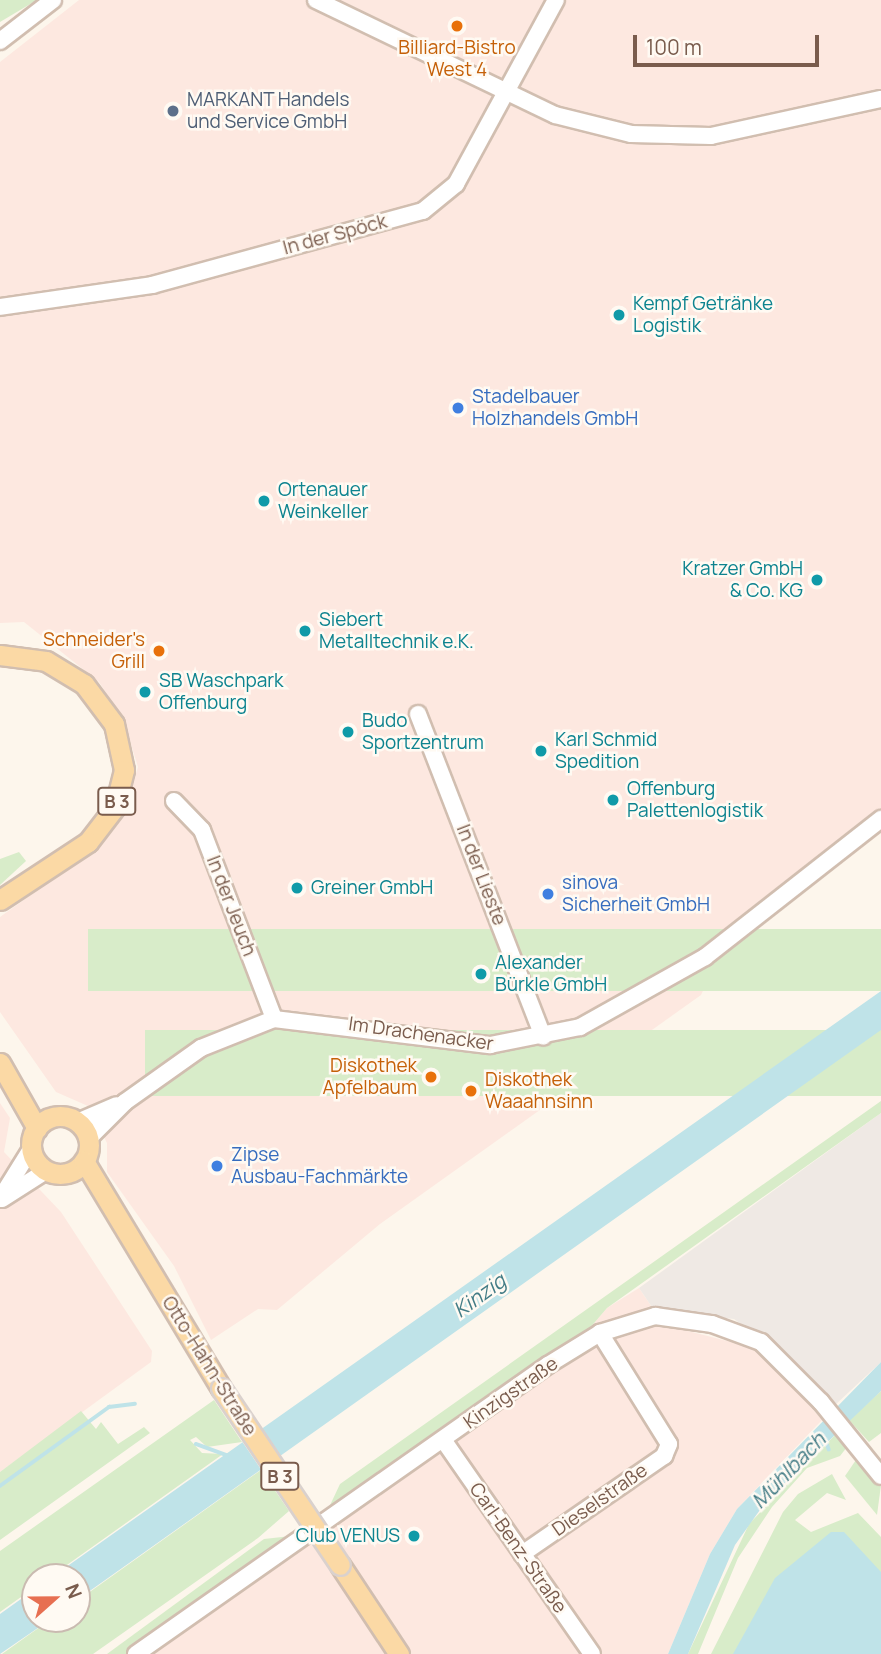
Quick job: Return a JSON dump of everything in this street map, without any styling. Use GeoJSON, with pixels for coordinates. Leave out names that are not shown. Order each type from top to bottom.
{"type":"FeatureCollection","features":[{"type":"Feature","properties":{"kind":"main road","name":"B 3"},"geometry":{"type":"LineString","coordinates":[[0,655],[46,661],[85,684],[114,724],[124,770],[115,807],[88,842],[1,901]]}},
{"type":"Feature","properties":{"kind":"main road"},"geometry":{"type":"LineString","coordinates":[[0,1063],[45,1122]]}},
{"type":"Feature","properties":{"kind":"main road"},"geometry":{"type":"LineString","coordinates":[[45,1122],[77,1122],[88,1139],[84,1161],[67,1173],[46,1171],[31,1149],[45,1122]]}},
{"type":"Feature","properties":{"kind":"main road","name":"Otto-Hahn-Straße"},"geometry":{"type":"LineString","coordinates":[[84,1161],[113,1216],[221,1388],[399,1654]]}},
{"type":"Feature","properties":{"kind":"main road","name":"Otto-Hahn-Straße"},"geometry":{"type":"LineString","coordinates":[[67,1173],[113,1216]]}},
{"type":"Feature","properties":{"kind":"street"},"geometry":{"type":"LineString","coordinates":[[0,41],[53,0]]}},
{"type":"Feature","properties":{"kind":"street"},"geometry":{"type":"LineString","coordinates":[[316,0],[506,94],[590,127],[670,138],[750,130],[881,99]]}},
{"type":"Feature","properties":{"kind":"street","name":"In der Spöck"},"geometry":{"type":"LineString","coordinates":[[0,307],[152,285],[423,211],[456,184],[556,0]]}},
{"type":"Feature","properties":{"kind":"street","name":"In der Lieste"},"geometry":{"type":"LineString","coordinates":[[418,714],[543,1037]]}},
{"type":"Feature","properties":{"kind":"street","name":"In der Jeuch"},"geometry":{"type":"LineString","coordinates":[[174,801],[202,830],[274,1019]]}},
{"type":"Feature","properties":{"kind":"street","name":"Im Drachenacker"},"geometry":{"type":"LineString","coordinates":[[88,1139],[125,1102],[201,1048],[274,1019],[490,1045],[543,1037],[580,1027],[705,957],[881,819]]}},
{"type":"Feature","properties":{"kind":"street","name":"Im Drachenacker"},"geometry":{"type":"LineString","coordinates":[[77,1122],[125,1102]]}},
{"type":"Feature","properties":{"kind":"street"},"geometry":{"type":"LineString","coordinates":[[0,1200],[31,1149]]}},
{"type":"Feature","properties":{"kind":"street"},"geometry":{"type":"LineString","coordinates":[[0,1200],[46,1171]]}},
{"type":"Feature","properties":{"kind":"street","name":"Kinzigstraße"},"geometry":{"type":"LineString","coordinates":[[136,1654],[600,1333],[655,1316],[734,1330],[782,1359],[848,1432],[881,1476]]}},
{"type":"Feature","properties":{"kind":"street","name":"Dieselstraße"},"geometry":{"type":"LineString","coordinates":[[522,1554],[664,1456],[669,1444],[600,1333]]}},
{"type":"Feature","properties":{"kind":"street","name":"Carl-Benz-Straße"},"geometry":{"type":"LineString","coordinates":[[444,1441],[592,1654]]}},
{"type":"Feature","properties":{"kind":"shaded area"},"geometry":{"type":"Polygon","coordinates":[[[79,0],[881,0],[881,833],[739,942],[715,965],[701,995],[380,1224],[277,1310],[258,1309],[211,1340],[174,1266],[107,1172],[107,1143],[88,1106],[56,1092],[0,1012],[0,917],[99,846],[129,796],[138,767],[123,719],[99,682],[24,622],[0,623],[0,62],[79,0]]]}},
{"type":"Feature","properties":{"kind":"shaded area"},"geometry":{"type":"Polygon","coordinates":[[[0,1103],[10,1118],[4,1152],[61,1212],[152,1351],[151,1362],[0,1472],[0,1103]]]}},
{"type":"Feature","properties":{"kind":"shaded area"},"geometry":{"type":"Polygon","coordinates":[[[881,1113],[881,1362],[834,1406],[800,1366],[734,1319],[654,1310],[639,1288],[881,1113]]]}},
{"type":"Feature","properties":{"kind":"shaded area"},"geometry":{"type":"Polygon","coordinates":[[[639,1288],[664,1325],[763,1350],[822,1420],[737,1509],[710,1554],[668,1654],[128,1654],[583,1336],[607,1308],[639,1288]]]}},
{"type":"Feature","properties":{"kind":"green space"},"geometry":{"type":"Polygon","coordinates":[[[0,0],[37,0],[0,22],[0,0]]]}},
{"type":"Feature","properties":{"kind":"green space"},"geometry":{"type":"Polygon","coordinates":[[[19,852],[26,861],[0,885],[0,859],[19,852]]]}},
{"type":"Feature","properties":{"kind":"green space"},"geometry":{"type":"Polygon","coordinates":[[[88,929],[881,929],[881,991],[88,991],[88,929]]]}},
{"type":"Feature","properties":{"kind":"green space"},"geometry":{"type":"Polygon","coordinates":[[[145,1030],[881,1030],[881,1096],[145,1096],[145,1030]]]}},
{"type":"Feature","properties":{"kind":"green space"},"geometry":{"type":"Polygon","coordinates":[[[881,1101],[881,1113],[607,1308],[583,1336],[324,1518],[340,1484],[881,1101]]]}},
{"type":"Feature","properties":{"kind":"green space"},"geometry":{"type":"Polygon","coordinates":[[[881,1391],[881,1433],[869,1442],[849,1420],[881,1391]]]}},
{"type":"Feature","properties":{"kind":"green space"},"geometry":{"type":"Polygon","coordinates":[[[214,1400],[242,1442],[207,1447],[196,1437],[190,1440],[202,1453],[223,1454],[70,1563],[21,1563],[21,1597],[0,1612],[0,1551],[214,1400]]]}},
{"type":"Feature","properties":{"kind":"green space"},"geometry":{"type":"Polygon","coordinates":[[[81,1411],[96,1429],[101,1422],[118,1444],[144,1427],[150,1433],[0,1540],[0,1472],[81,1411]]]}},
{"type":"Feature","properties":{"kind":"green space"},"geometry":{"type":"Polygon","coordinates":[[[836,1434],[847,1447],[840,1456],[807,1468],[772,1507],[738,1558],[698,1654],[688,1654],[749,1524],[836,1434]]]}},
{"type":"Feature","properties":{"kind":"green space"},"geometry":{"type":"Polygon","coordinates":[[[858,1457],[881,1485],[877,1515],[845,1476],[858,1457]]]}},
{"type":"Feature","properties":{"kind":"green space"},"geometry":{"type":"Polygon","coordinates":[[[261,1470],[289,1511],[258,1538],[93,1654],[2,1654],[31,1633],[91,1633],[91,1591],[261,1470]]]}},
{"type":"Feature","properties":{"kind":"green space"},"geometry":{"type":"Polygon","coordinates":[[[832,1474],[846,1500],[827,1493],[795,1520],[811,1532],[858,1513],[881,1537],[881,1654],[711,1654],[783,1512],[798,1494],[832,1474]]]}},
{"type":"Feature","properties":{"kind":"green space"},"geometry":{"type":"Polygon","coordinates":[[[300,1535],[128,1654],[107,1654],[264,1539],[300,1535]]]}},
{"type":"Feature","properties":{"kind":"water","name":"Kinzig"},"geometry":{"type":"Polygon","coordinates":[[[881,991],[881,1030],[91,1590],[91,1563],[72,1563],[881,991]]]}},
{"type":"Feature","properties":{"kind":"water","name":"Mühlbach"},"geometry":{"type":"Polygon","coordinates":[[[881,1362],[881,1391],[767,1500],[735,1545],[688,1654],[668,1654],[710,1554],[737,1509],[881,1362]]]}},
{"type":"Feature","properties":{"kind":"water"},"geometry":{"type":"Polygon","coordinates":[[[831,1532],[844,1532],[881,1572],[881,1654],[733,1654],[775,1578],[831,1532]]]}},
{"type":"Feature","properties":{"kind":"water"},"geometry":{"type":"Polygon","coordinates":[[[21,1599],[21,1633],[31,1633],[0,1654],[0,1614],[21,1599]]]}},
{"type":"Feature","properties":{"kind":"pier"},"geometry":{"type":"Polygon","coordinates":[[[260,1425],[283,1459],[263,1472],[240,1438],[260,1425]]]}},
{"type":"Feature","properties":{"kind":"waterway"},"geometry":{"type":"LineString","coordinates":[[0,1486],[109,1407],[135,1404]]}},
{"type":"Feature","properties":{"kind":"waterway","name":"Mühlbach"},"geometry":{"type":"LineString","coordinates":[[825,1438],[829,1449]]}},
{"type":"Feature","properties":{"kind":"waterway"},"geometry":{"type":"LineString","coordinates":[[196,1444],[227,1455]]}},
{"type":"Feature","properties":{"kind":"place","name":"Billiard-Bistro West 4"},"geometry":{"type":"Point","coordinates":[457,26]}},
{"type":"Feature","properties":{"kind":"place","name":"MARKANT Handels und Service GmbH"},"geometry":{"type":"Point","coordinates":[173,111]}},
{"type":"Feature","properties":{"kind":"place","name":"Kempf Getränke Logistik"},"geometry":{"type":"Point","coordinates":[619,315]}},
{"type":"Feature","properties":{"kind":"place","name":"Stadelbauer Holzhandels GmbH"},"geometry":{"type":"Point","coordinates":[458,408]}},
{"type":"Feature","properties":{"kind":"place","name":"Ortenauer Weinkeller"},"geometry":{"type":"Point","coordinates":[264,501]}},
{"type":"Feature","properties":{"kind":"place","name":"Kratzer GmbH & Co. KG"},"geometry":{"type":"Point","coordinates":[817,580]}},
{"type":"Feature","properties":{"kind":"place","name":"Siebert Metalltechnik e.K."},"geometry":{"type":"Point","coordinates":[305,631]}},
{"type":"Feature","properties":{"kind":"place","name":"Schneider's Grill"},"geometry":{"type":"Point","coordinates":[159,651]}},
{"type":"Feature","properties":{"kind":"place","name":"SB Waschpark Offenburg"},"geometry":{"type":"Point","coordinates":[145,692]}},
{"type":"Feature","properties":{"kind":"place","name":"Budo Sportzentrum"},"geometry":{"type":"Point","coordinates":[348,732]}},
{"type":"Feature","properties":{"kind":"place","name":"Karl Schmid Spedition"},"geometry":{"type":"Point","coordinates":[541,751]}},
{"type":"Feature","properties":{"kind":"place","name":"Offenburg Palettenlogistik"},"geometry":{"type":"Point","coordinates":[613,800]}},
{"type":"Feature","properties":{"kind":"place","name":"Greiner GmbH"},"geometry":{"type":"Point","coordinates":[297,888]}},
{"type":"Feature","properties":{"kind":"place","name":"sinova Sicherheit GmbH"},"geometry":{"type":"Point","coordinates":[548,894]}},
{"type":"Feature","properties":{"kind":"place","name":"Alexander Bürkle GmbH"},"geometry":{"type":"Point","coordinates":[481,974]}},
{"type":"Feature","properties":{"kind":"place","name":"Diskothek Apfelbaum"},"geometry":{"type":"Point","coordinates":[431,1077]}},
{"type":"Feature","properties":{"kind":"place","name":"Diskothek Waaahnsinn"},"geometry":{"type":"Point","coordinates":[471,1091]}},
{"type":"Feature","properties":{"kind":"place","name":"Zipse Ausbau-Fachmärkte"},"geometry":{"type":"Point","coordinates":[217,1166]}},
{"type":"Feature","properties":{"kind":"place","name":"Club VENUS"},"geometry":{"type":"Point","coordinates":[414,1536]}}]}
